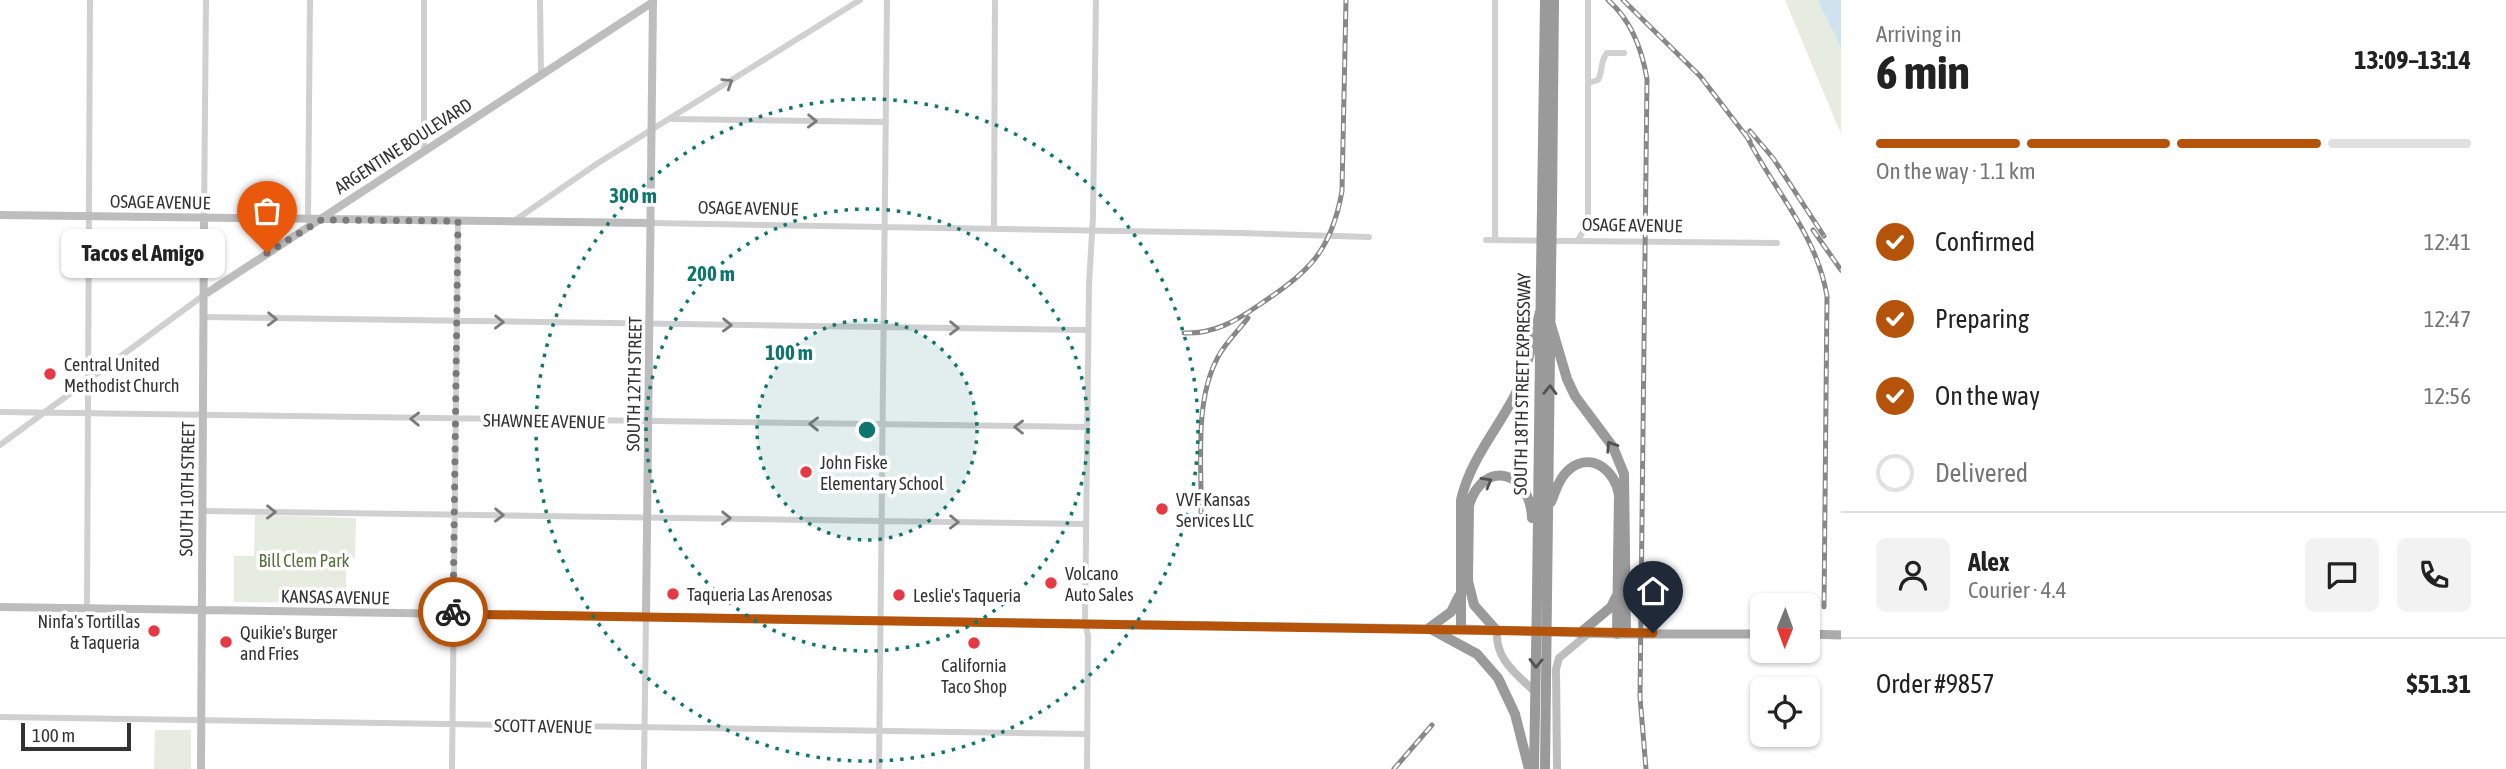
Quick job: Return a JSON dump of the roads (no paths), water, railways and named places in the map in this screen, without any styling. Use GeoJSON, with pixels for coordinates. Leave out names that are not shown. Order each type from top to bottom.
{"type":"FeatureCollection","features":[{"type":"Feature","properties":{"kind":"highway","name":"SOUTH 18TH STREET EXPRESSWAY"},"geometry":{"type":"LineString","coordinates":[[1545,0],[1547,208]]}},
{"type":"Feature","properties":{"kind":"highway","name":"SOUTH 18TH STREET EXPRESSWAY"},"geometry":{"type":"LineString","coordinates":[[1533,769],[1548,508],[1550,325],[1546,273],[1555,0]]}},
{"type":"Feature","properties":{"kind":"highway","name":"SOUTH 18TH STREET EXPRESSWAY"},"geometry":{"type":"LineString","coordinates":[[1545,769],[1542,596],[1538,537],[1540,312],[1546,273]]}},
{"type":"Feature","properties":{"kind":"highway"},"geometry":{"type":"LineString","coordinates":[[1461,629],[1461,500],[1475,461],[1520,385],[1540,312]]}},
{"type":"Feature","properties":{"kind":"highway"},"geometry":{"type":"LineString","coordinates":[[1550,325],[1575,396],[1613,447],[1624,474],[1626,490],[1621,634]]}},
{"type":"Feature","properties":{"kind":"highway"},"geometry":{"type":"LineString","coordinates":[[1548,508],[1558,484],[1570,468],[1588,463],[1599,464],[1612,474],[1619,495],[1617,594],[1621,634]]}},
{"type":"Feature","properties":{"kind":"highway"},"geometry":{"type":"LineString","coordinates":[[1497,631],[1474,605],[1468,581],[1469,505],[1478,486],[1495,476],[1504,476],[1519,482],[1530,499],[1532,521],[1538,537]]}},
{"type":"Feature","properties":{"kind":"highway"},"geometry":{"type":"LineString","coordinates":[[1460,593],[1451,612],[1429,628],[1477,654],[1498,678],[1533,769]]}},
{"type":"Feature","properties":{"kind":"highway"},"geometry":{"type":"LineString","coordinates":[[1584,633],[1611,607],[1617,594]]}},
{"type":"Feature","properties":{"kind":"main road","name":"KANSAS AVENUE"},"geometry":{"type":"LineString","coordinates":[[1461,629],[1621,634],[1750,634]]}},
{"type":"Feature","properties":{"kind":"main road"},"geometry":{"type":"LineString","coordinates":[[1820,634],[1841,635]]}},
{"type":"Feature","properties":{"kind":"street"},"geometry":{"type":"LineString","coordinates":[[87,608],[90,0]]}},
{"type":"Feature","properties":{"kind":"street","name":"SOUTH 10TH STREET"},"geometry":{"type":"LineString","coordinates":[[201,769],[206,0]]}},
{"type":"Feature","properties":{"kind":"street"},"geometry":{"type":"LineString","coordinates":[[308,219],[310,0]]}},
{"type":"Feature","properties":{"kind":"street"},"geometry":{"type":"LineString","coordinates":[[424,0],[424,150]]}},
{"type":"Feature","properties":{"kind":"street"},"geometry":{"type":"LineString","coordinates":[[540,0],[541,76]]}},
{"type":"Feature","properties":{"kind":"street"},"geometry":{"type":"LineString","coordinates":[[514,221],[598,163],[860,0]]}},
{"type":"Feature","properties":{"kind":"street"},"geometry":{"type":"LineString","coordinates":[[879,769],[887,0]]}},
{"type":"Feature","properties":{"kind":"street"},"geometry":{"type":"LineString","coordinates":[[994,228],[995,0]]}},
{"type":"Feature","properties":{"kind":"street"},"geometry":{"type":"LineString","coordinates":[[1087,769],[1088,635],[1085,623],[1088,330],[1096,0]]}},
{"type":"Feature","properties":{"kind":"street"},"geometry":{"type":"LineString","coordinates":[[1495,0],[1495,240]]}},
{"type":"Feature","properties":{"kind":"street"},"geometry":{"type":"LineString","coordinates":[[1578,240],[1588,223],[1588,0]]}},
{"type":"Feature","properties":{"kind":"street","name":"ARGENTINE BOULEVARD"},"geometry":{"type":"LineString","coordinates":[[0,445],[204,295],[654,1]]}},
{"type":"Feature","properties":{"kind":"street","name":"SOUTH 12TH STREET"},"geometry":{"type":"LineString","coordinates":[[644,769],[654,1]]}},
{"type":"Feature","properties":{"kind":"street"},"geometry":{"type":"LineString","coordinates":[[1588,83],[1598,80],[1602,58],[1607,53],[1625,52]]}},
{"type":"Feature","properties":{"kind":"street"},"geometry":{"type":"LineString","coordinates":[[670,119],[886,122]]}},
{"type":"Feature","properties":{"kind":"street","name":"OSAGE AVENUE"},"geometry":{"type":"LineString","coordinates":[[0,215],[885,226],[1368,237]]}},
{"type":"Feature","properties":{"kind":"street"},"geometry":{"type":"LineString","coordinates":[[452,769],[458,221]]}},
{"type":"Feature","properties":{"kind":"street","name":"OSAGE AVENUE"},"geometry":{"type":"LineString","coordinates":[[1486,240],[1777,243]]}},
{"type":"Feature","properties":{"kind":"street"},"geometry":{"type":"LineString","coordinates":[[204,317],[1088,330]]}},
{"type":"Feature","properties":{"kind":"street","name":"SHAWNEE AVENUE"},"geometry":{"type":"LineString","coordinates":[[0,412],[1087,427]]}},
{"type":"Feature","properties":{"kind":"street"},"geometry":{"type":"LineString","coordinates":[[203,511],[1086,524]]}},
{"type":"Feature","properties":{"kind":"street","name":"KANSAS AVENUE"},"geometry":{"type":"LineString","coordinates":[[0,607],[1461,629]]}},
{"type":"Feature","properties":{"kind":"street"},"geometry":{"type":"LineString","coordinates":[[1497,631],[1498,650],[1508,665],[1538,694],[1533,769]]}},
{"type":"Feature","properties":{"kind":"street"},"geometry":{"type":"LineString","coordinates":[[1557,769],[1556,669],[1559,658],[1584,633]]}},
{"type":"Feature","properties":{"kind":"street","name":"SCOTT AVENUE"},"geometry":{"type":"LineString","coordinates":[[0,717],[1087,734]]}},
{"type":"Feature","properties":{"kind":"water"},"geometry":{"type":"Polygon","coordinates":[[[1817,0],[1841,0],[1841,48],[1817,0]]]}},
{"type":"Feature","properties":{"kind":"railway"},"geometry":{"type":"LineString","coordinates":[[1184,333],[1205,331],[1242,316],[1304,271],[1324,246],[1342,191],[1346,0]]}},
{"type":"Feature","properties":{"kind":"railway"},"geometry":{"type":"LineString","coordinates":[[1608,0],[1623,17],[1634,36],[1647,79],[1640,697],[1646,769]]}},
{"type":"Feature","properties":{"kind":"railway"},"geometry":{"type":"LineString","coordinates":[[1623,0],[1700,76],[1750,141]]}},
{"type":"Feature","properties":{"kind":"railway"},"geometry":{"type":"LineString","coordinates":[[1750,131],[1773,158],[1824,236]]}},
{"type":"Feature","properties":{"kind":"railway"},"geometry":{"type":"LineString","coordinates":[[1745,133],[1804,231],[1827,296],[1824,607]]}},
{"type":"Feature","properties":{"kind":"railway"},"geometry":{"type":"LineString","coordinates":[[1813,230],[1841,270]]}},
{"type":"Feature","properties":{"kind":"railway"},"geometry":{"type":"LineString","coordinates":[[1201,513],[1201,433],[1205,393],[1210,374],[1221,352],[1248,318]]}},
{"type":"Feature","properties":{"kind":"railway"},"geometry":{"type":"LineString","coordinates":[[1394,769],[1432,725]]}},
{"type":"Feature","properties":{"kind":"place","name":"Tacos el Amigo"},"geometry":{"type":"Point","coordinates":[267,253]}},
{"type":"Feature","properties":{"kind":"place","name":"Central United Methodist Church"},"geometry":{"type":"Point","coordinates":[50,374]}},
{"type":"Feature","properties":{"kind":"place","name":"John Fiske Elementary School"},"geometry":{"type":"Point","coordinates":[806,472]}},
{"type":"Feature","properties":{"kind":"place","name":"VVF Kansas Services LLC"},"geometry":{"type":"Point","coordinates":[1162,509]}},
{"type":"Feature","properties":{"kind":"place","name":"Volcano Auto Sales"},"geometry":{"type":"Point","coordinates":[1051,583]}},
{"type":"Feature","properties":{"kind":"place","name":"Taqueria Las Arenosas"},"geometry":{"type":"Point","coordinates":[673,594]}},
{"type":"Feature","properties":{"kind":"place","name":"Leslie's Taqueria"},"geometry":{"type":"Point","coordinates":[899,595]}},
{"type":"Feature","properties":{"kind":"place","name":"Ninfa's Tortillas & Taqueria"},"geometry":{"type":"Point","coordinates":[154,631]}},
{"type":"Feature","properties":{"kind":"place","name":"Quikie's Burger and Fries"},"geometry":{"type":"Point","coordinates":[226,642]}},
{"type":"Feature","properties":{"kind":"place","name":"California Taco Shop"},"geometry":{"type":"Point","coordinates":[974,643]}},
{"type":"Feature","properties":{"kind":"park label","name":"Bill Clem Park"},"geometry":{"type":"Point","coordinates":[304,560]}}]}
